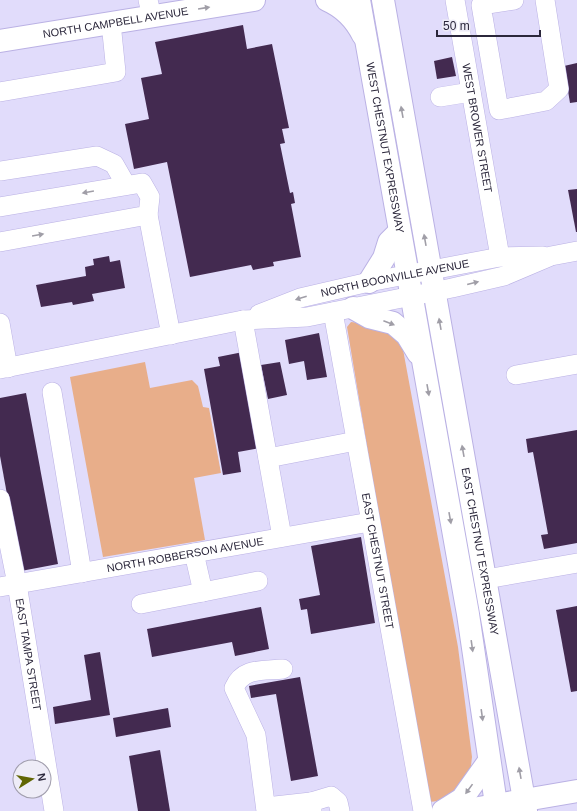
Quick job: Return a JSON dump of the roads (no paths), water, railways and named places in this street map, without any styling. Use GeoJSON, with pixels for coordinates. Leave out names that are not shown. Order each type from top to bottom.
{"type":"FeatureCollection","features":[{"type":"Feature","properties":{"kind":"main road","name":"NORTH CAMPBELL AVENUE"},"geometry":{"type":"LineString","coordinates":[[0,42],[111,24],[150,8],[254,0]]}},
{"type":"Feature","properties":{"kind":"main road"},"geometry":{"type":"LineString","coordinates":[[327,0],[343,9],[350,15],[366,42]]}},
{"type":"Feature","properties":{"kind":"main road","name":"WEST CHESTNUT EXPRESSWAY"},"geometry":{"type":"LineString","coordinates":[[359,0],[411,296]]}},
{"type":"Feature","properties":{"kind":"main road"},"geometry":{"type":"LineString","coordinates":[[382,0],[434,292]]}},
{"type":"Feature","properties":{"kind":"main road"},"geometry":{"type":"LineString","coordinates":[[369,282],[384,258],[389,242],[399,232]]}},
{"type":"Feature","properties":{"kind":"main road","name":"EAST CHESTNUT EXPRESSWAY"},"geometry":{"type":"LineString","coordinates":[[434,292],[525,806]]}},
{"type":"Feature","properties":{"kind":"main road"},"geometry":{"type":"LineString","coordinates":[[411,296],[468,614],[496,808]]}},
{"type":"Feature","properties":{"kind":"main road"},"geometry":{"type":"LineString","coordinates":[[343,310],[393,323],[408,335],[422,361]]}},
{"type":"Feature","properties":{"kind":"main road"},"geometry":{"type":"LineString","coordinates":[[443,811],[462,799],[489,760]]}},
{"type":"Feature","properties":{"kind":"main road"},"geometry":{"type":"LineString","coordinates":[[461,811],[525,806],[577,791]]}},
{"type":"Feature","properties":{"kind":"street","name":"WEST BROWER STREET"},"geometry":{"type":"LineString","coordinates":[[455,0],[500,257]]}},
{"type":"Feature","properties":{"kind":"street"},"geometry":{"type":"LineString","coordinates":[[514,0],[480,5],[499,110],[546,101],[559,89],[545,0]]}},
{"type":"Feature","properties":{"kind":"street"},"geometry":{"type":"LineString","coordinates":[[0,92],[116,72],[111,24]]}},
{"type":"Feature","properties":{"kind":"street"},"geometry":{"type":"LineString","coordinates":[[440,97],[471,92]]}},
{"type":"Feature","properties":{"kind":"street"},"geometry":{"type":"LineString","coordinates":[[0,171],[97,156],[114,164],[126,185]]}},
{"type":"Feature","properties":{"kind":"street"},"geometry":{"type":"LineString","coordinates":[[0,207],[126,185],[142,184],[150,197],[148,215],[171,335]]}},
{"type":"Feature","properties":{"kind":"street"},"geometry":{"type":"LineString","coordinates":[[0,242],[148,215]]}},
{"type":"Feature","properties":{"kind":"street","name":"NORTH BOONVILLE AVENUE"},"geometry":{"type":"LineString","coordinates":[[243,320],[300,298],[369,282],[500,257],[551,256],[577,251]]}},
{"type":"Feature","properties":{"kind":"street","name":"NORTH BOONVILLE AVENUE"},"geometry":{"type":"LineString","coordinates":[[4,369],[243,320],[307,317],[434,292],[504,276],[551,256]]}},
{"type":"Feature","properties":{"kind":"street","name":"EAST CHESTNUT STREET"},"geometry":{"type":"LineString","coordinates":[[343,310],[356,441],[423,811]]}},
{"type":"Feature","properties":{"kind":"street"},"geometry":{"type":"LineString","coordinates":[[243,320],[282,537]]}},
{"type":"Feature","properties":{"kind":"street"},"geometry":{"type":"LineString","coordinates":[[0,322],[4,369]]}},
{"type":"Feature","properties":{"kind":"street"},"geometry":{"type":"LineString","coordinates":[[516,375],[577,364]]}},
{"type":"Feature","properties":{"kind":"street"},"geometry":{"type":"LineString","coordinates":[[52,392],[82,573]]}},
{"type":"Feature","properties":{"kind":"street"},"geometry":{"type":"LineString","coordinates":[[268,458],[356,441]]}},
{"type":"Feature","properties":{"kind":"street","name":"EAST TAMPA STREET"},"geometry":{"type":"LineString","coordinates":[[0,499],[8,586],[54,811]]}},
{"type":"Feature","properties":{"kind":"street","name":"NORTH ROBBERSON AVENUE"},"geometry":{"type":"LineString","coordinates":[[8,586],[370,522]]}},
{"type":"Feature","properties":{"kind":"street"},"geometry":{"type":"LineString","coordinates":[[194,553],[203,592]]}},
{"type":"Feature","properties":{"kind":"street"},"geometry":{"type":"LineString","coordinates":[[486,579],[577,563]]}},
{"type":"Feature","properties":{"kind":"street"},"geometry":{"type":"LineString","coordinates":[[141,604],[258,581]]}},
{"type":"Feature","properties":{"kind":"street"},"geometry":{"type":"LineString","coordinates":[[283,669],[249,672],[238,679],[234,688],[256,735],[266,809],[311,806],[331,796],[338,802],[340,811]]}}]}
